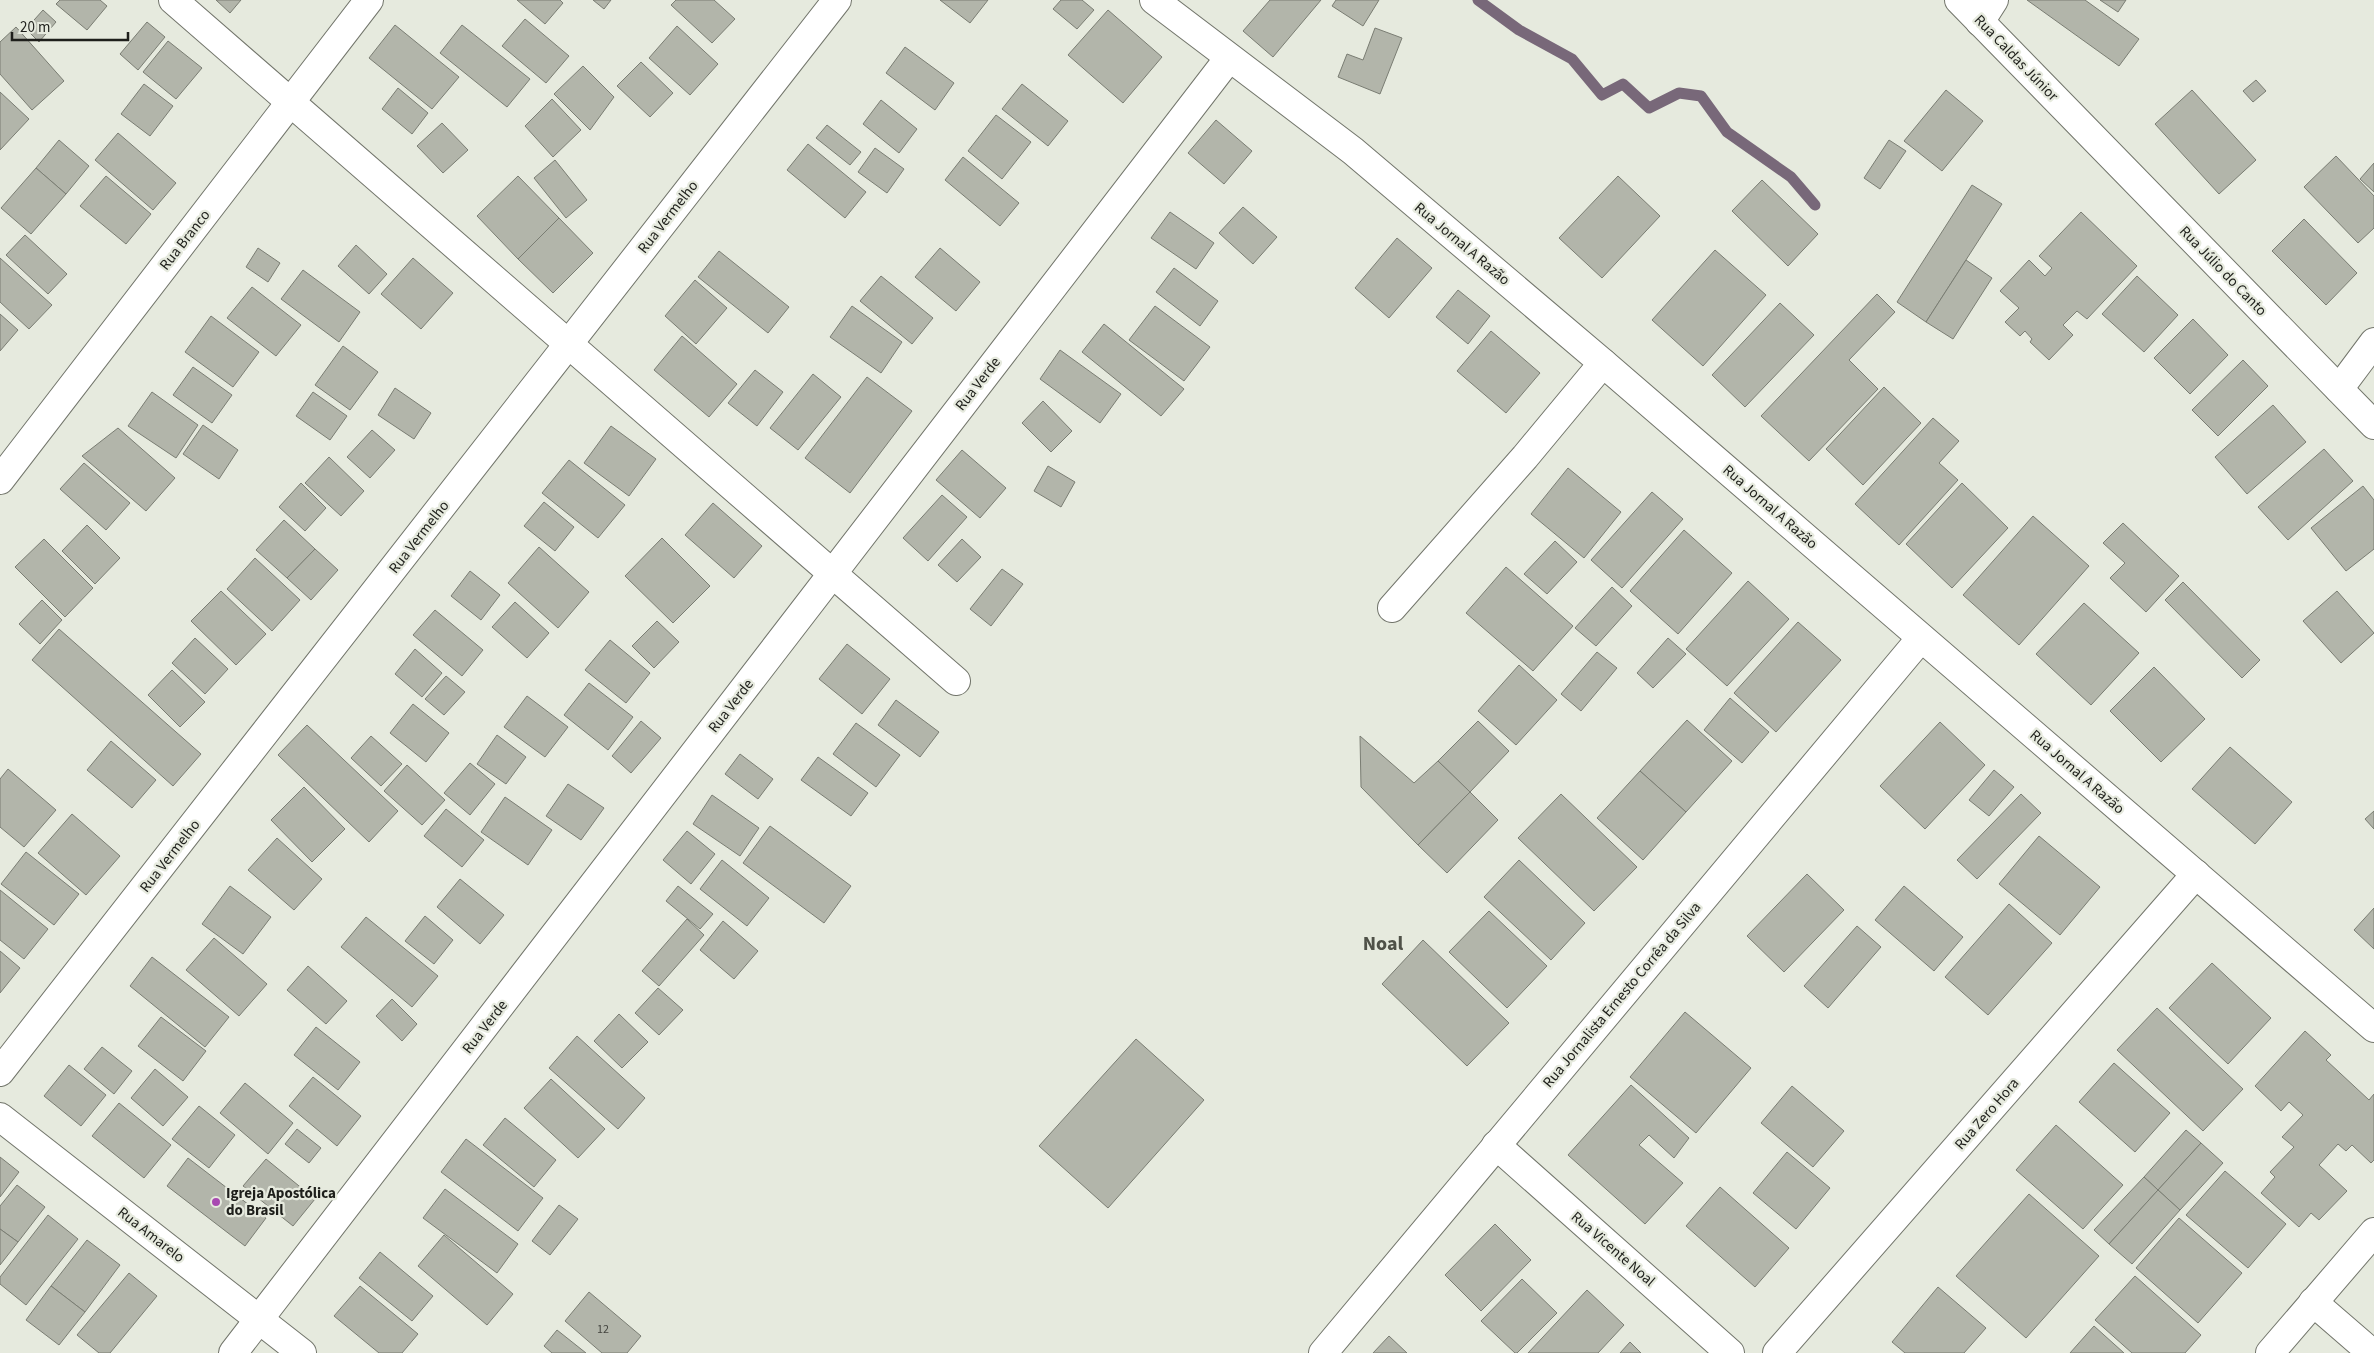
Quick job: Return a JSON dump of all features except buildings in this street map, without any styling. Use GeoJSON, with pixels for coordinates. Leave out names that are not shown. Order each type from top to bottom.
{"type":"FeatureCollection","features":[{"type":"Feature","properties":{"kind":"street"},"geometry":{"type":"LineString","coordinates":[[173,0],[292,101],[956,681]]}},
{"type":"Feature","properties":{"kind":"street","name":"Rua Branco"},"geometry":{"type":"LineString","coordinates":[[0,480],[369,0]]}},
{"type":"Feature","properties":{"kind":"street","name":"Rua Vermelho"},"geometry":{"type":"LineString","coordinates":[[0,1072],[837,0]]}},
{"type":"Feature","properties":{"kind":"street","name":"Rua Jornal A Razão"},"geometry":{"type":"LineString","coordinates":[[1154,0],[1353,151],[1603,363],[2374,1028]]}},
{"type":"Feature","properties":{"kind":"street","name":"Rua Caldas Júnior"},"geometry":{"type":"LineString","coordinates":[[1959,0],[1987,11],[2073,116]]}},
{"type":"Feature","properties":{"kind":"street","name":"Rua Verde"},"geometry":{"type":"LineString","coordinates":[[233,1353],[1229,58]]}},
{"type":"Feature","properties":{"kind":"street","name":"Rua Júlio do Canto"},"geometry":{"type":"LineString","coordinates":[[2073,116],[2374,425]]}},
{"type":"Feature","properties":{"kind":"street"},"geometry":{"type":"LineString","coordinates":[[2339,389],[2374,342]]}},
{"type":"Feature","properties":{"kind":"street"},"geometry":{"type":"LineString","coordinates":[[1392,608],[1525,457],[1603,363]]}},
{"type":"Feature","properties":{"kind":"street","name":"Rua Jornalista Ernesto Corrêa da Silva"},"geometry":{"type":"LineString","coordinates":[[1323,1353],[1921,638]]}},
{"type":"Feature","properties":{"kind":"street","name":"Rua Zero Hora"},"geometry":{"type":"LineString","coordinates":[[1777,1353],[2196,874]]}},
{"type":"Feature","properties":{"kind":"street","name":"Rua Amarelo"},"geometry":{"type":"LineString","coordinates":[[0,1117],[302,1353]]}},
{"type":"Feature","properties":{"kind":"street","name":"Rua Vicente Noal"},"geometry":{"type":"LineString","coordinates":[[1496,1145],[1730,1353]]}},
{"type":"Feature","properties":{"kind":"street"},"geometry":{"type":"LineString","coordinates":[[2270,1353],[2374,1232]]}},
{"type":"Feature","properties":{"kind":"street"},"geometry":{"type":"LineString","coordinates":[[2313,1302],[2372,1353]]}},
{"type":"Feature","properties":{"kind":"waterway"},"geometry":{"type":"LineString","coordinates":[[1478,0],[1519,30],[1572,59],[1602,95],[1623,84],[1649,108],[1679,93],[1701,96],[1727,132],[1791,177],[1815,205]]}},
{"type":"Feature","properties":{"kind":"place","name":"Igreja Apostólica do Brasil"},"geometry":{"type":"Point","coordinates":[216,1202]}},
{"type":"Feature","properties":{"kind":"district","name":"Noal"},"geometry":{"type":"Point","coordinates":[1383,944]}}]}
